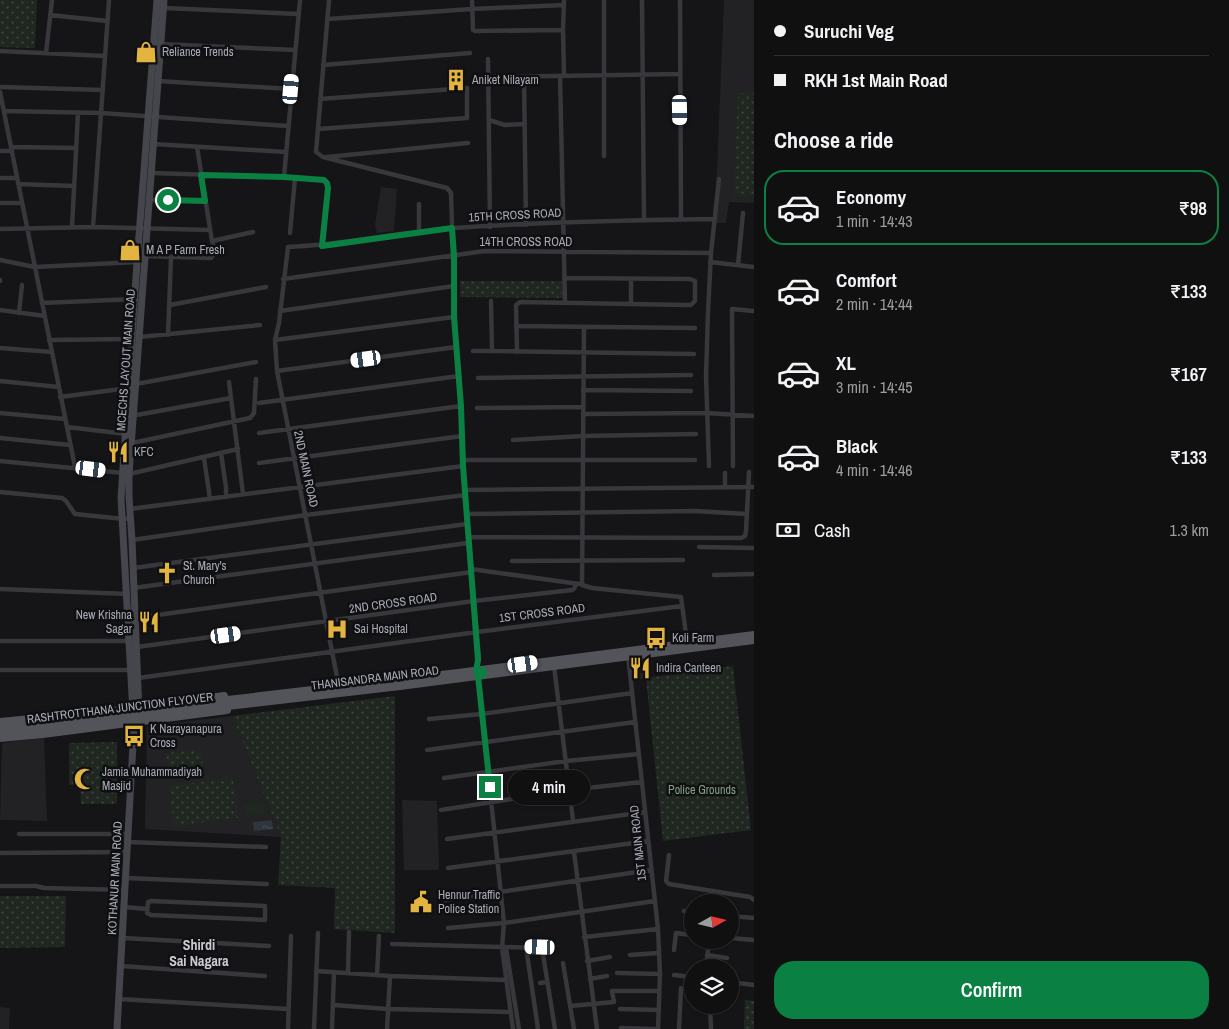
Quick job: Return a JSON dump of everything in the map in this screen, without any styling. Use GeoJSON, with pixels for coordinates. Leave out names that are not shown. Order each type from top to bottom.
{"type":"FeatureCollection","features":[{"type":"Feature","properties":{"kind":"main road","name":"MCECHS LAYOUT MAIN ROAD"},"geometry":{"type":"LineString","coordinates":[[135,706],[130,641],[127,519],[130,510],[126,474],[126,434],[136,384],[135,299],[137,262],[150,200],[154,144],[152,117],[158,80],[157,0]]}},
{"type":"Feature","properties":{"kind":"main road","name":"MCECHS LAYOUT MAIN ROAD"},"geometry":{"type":"LineString","coordinates":[[135,724],[138,678],[135,618],[130,590],[133,568],[132,540],[121,498],[132,442],[129,388],[145,256],[143,227],[157,44],[164,4]]}},
{"type":"Feature","properties":{"kind":"main road","name":"THANISANDRA MAIN ROAD"},"geometry":{"type":"LineString","coordinates":[[476,673],[554,666],[682,644],[754,635]]}},
{"type":"Feature","properties":{"kind":"main road","name":"THANISANDRA MAIN ROAD"},"geometry":{"type":"LineString","coordinates":[[238,702],[628,653],[754,640]]}},
{"type":"Feature","properties":{"kind":"main road","name":"THANISANDRA MAIN ROAD"},"geometry":{"type":"LineString","coordinates":[[0,722],[122,710],[135,706],[234,694],[238,702],[235,709],[135,724],[0,738]]}},
{"type":"Feature","properties":{"kind":"main road","name":"RASHTROTTHANA JUNCTION FLYOVER"},"geometry":{"type":"LineString","coordinates":[[0,728],[238,702]]}},
{"type":"Feature","properties":{"kind":"main road","name":"RASHTROTTHANA JUNCTION FLYOVER"},"geometry":{"type":"LineString","coordinates":[[0,734],[238,702]]}},
{"type":"Feature","properties":{"kind":"main road","name":"KOTHANUR MAIN ROAD"},"geometry":{"type":"LineString","coordinates":[[117,1029],[135,724]]}},
{"type":"Feature","properties":{"kind":"street"},"geometry":{"type":"LineString","coordinates":[[46,53],[52,0]]}},
{"type":"Feature","properties":{"kind":"street"},"geometry":{"type":"LineString","coordinates":[[93,227],[109,0]]}},
{"type":"Feature","properties":{"kind":"street"},"geometry":{"type":"LineString","coordinates":[[284,177],[300,0]]}},
{"type":"Feature","properties":{"kind":"street"},"geometry":{"type":"LineString","coordinates":[[329,0],[316,152],[323,157],[448,188],[451,193],[454,317],[461,406],[468,544],[477,632],[478,660],[476,673],[495,832],[504,923],[506,980],[513,1029]]}},
{"type":"Feature","properties":{"kind":"street"},"geometry":{"type":"LineString","coordinates":[[472,0],[473,30],[475,31],[563,30]]}},
{"type":"Feature","properties":{"kind":"street"},"geometry":{"type":"LineString","coordinates":[[604,0],[604,156]]}},
{"type":"Feature","properties":{"kind":"street"},"geometry":{"type":"LineString","coordinates":[[642,0],[644,220]]}},
{"type":"Feature","properties":{"kind":"street"},"geometry":{"type":"LineString","coordinates":[[680,0],[681,220]]}},
{"type":"Feature","properties":{"kind":"street"},"geometry":{"type":"LineString","coordinates":[[328,19],[564,2],[562,76],[563,252],[566,302]]}},
{"type":"Feature","properties":{"kind":"street"},"geometry":{"type":"LineString","coordinates":[[164,4],[298,14]]}},
{"type":"Feature","properties":{"kind":"street"},"geometry":{"type":"LineString","coordinates":[[50,15],[107,21]]}},
{"type":"Feature","properties":{"kind":"street"},"geometry":{"type":"LineString","coordinates":[[157,44],[295,50]]}},
{"type":"Feature","properties":{"kind":"street"},"geometry":{"type":"LineString","coordinates":[[0,51],[105,56]]}},
{"type":"Feature","properties":{"kind":"street"},"geometry":{"type":"LineString","coordinates":[[323,65],[470,54]]}},
{"type":"Feature","properties":{"kind":"street"},"geometry":{"type":"LineString","coordinates":[[488,59],[490,227]]}},
{"type":"Feature","properties":{"kind":"street"},"geometry":{"type":"LineString","coordinates":[[488,78],[680,74]]}},
{"type":"Feature","properties":{"kind":"street"},"geometry":{"type":"LineString","coordinates":[[524,78],[526,225]]}},
{"type":"Feature","properties":{"kind":"street"},"geometry":{"type":"LineString","coordinates":[[158,80],[291,89]]}},
{"type":"Feature","properties":{"kind":"street"},"geometry":{"type":"LineString","coordinates":[[0,86],[103,90]]}},
{"type":"Feature","properties":{"kind":"street"},"geometry":{"type":"LineString","coordinates":[[318,129],[467,118],[467,88],[320,100]]}},
{"type":"Feature","properties":{"kind":"street"},"geometry":{"type":"LineString","coordinates":[[0,92],[75,468]]}},
{"type":"Feature","properties":{"kind":"street"},"geometry":{"type":"LineString","coordinates":[[4,111],[101,113],[288,126]]}},
{"type":"Feature","properties":{"kind":"street"},"geometry":{"type":"LineString","coordinates":[[72,227],[78,113]]}},
{"type":"Feature","properties":{"kind":"street"},"geometry":{"type":"LineString","coordinates":[[489,120],[505,125],[525,124]]}},
{"type":"Feature","properties":{"kind":"street"},"geometry":{"type":"LineString","coordinates":[[0,124],[6,124]]}},
{"type":"Feature","properties":{"kind":"street"},"geometry":{"type":"LineString","coordinates":[[323,157],[468,143]]}},
{"type":"Feature","properties":{"kind":"street"},"geometry":{"type":"LineString","coordinates":[[154,144],[286,152]]}},
{"type":"Feature","properties":{"kind":"street"},"geometry":{"type":"LineString","coordinates":[[145,256],[211,258],[214,252],[197,147]]}},
{"type":"Feature","properties":{"kind":"street"},"geometry":{"type":"LineString","coordinates":[[0,151],[11,149],[76,148]]}},
{"type":"Feature","properties":{"kind":"street"},"geometry":{"type":"LineString","coordinates":[[151,173],[324,180],[328,188],[322,246]]}},
{"type":"Feature","properties":{"kind":"street"},"geometry":{"type":"LineString","coordinates":[[0,178],[17,178]]}},
{"type":"Feature","properties":{"kind":"street"},"geometry":{"type":"LineString","coordinates":[[290,233],[295,178]]}},
{"type":"Feature","properties":{"kind":"street"},"geometry":{"type":"LineString","coordinates":[[709,466],[707,368],[710,262],[719,179]]}},
{"type":"Feature","properties":{"kind":"street"},"geometry":{"type":"LineString","coordinates":[[18,184],[74,186]]}},
{"type":"Feature","properties":{"kind":"street"},"geometry":{"type":"LineString","coordinates":[[150,200],[205,201]]}},
{"type":"Feature","properties":{"kind":"street"},"geometry":{"type":"LineString","coordinates":[[0,203],[22,203]]}},
{"type":"Feature","properties":{"kind":"street"},"geometry":{"type":"LineString","coordinates":[[419,204],[419,233]]}},
{"type":"Feature","properties":{"kind":"street"},"geometry":{"type":"LineString","coordinates":[[738,266],[743,213]]}},
{"type":"Feature","properties":{"kind":"street","name":"15TH CROSS ROAD"},"geometry":{"type":"LineString","coordinates":[[288,247],[322,246],[452,228],[715,219]]}},
{"type":"Feature","properties":{"kind":"street"},"geometry":{"type":"LineString","coordinates":[[0,229],[143,227],[210,230]]}},
{"type":"Feature","properties":{"kind":"street"},"geometry":{"type":"LineString","coordinates":[[212,241],[254,232]]}},
{"type":"Feature","properties":{"kind":"street","name":"2ND MAIN ROAD"},"geometry":{"type":"LineString","coordinates":[[288,247],[275,340],[277,371],[314,563],[328,622],[339,690]]}},
{"type":"Feature","properties":{"kind":"street","name":"14TH CROSS ROAD"},"geometry":{"type":"LineString","coordinates":[[284,279],[485,251],[711,253]]}},
{"type":"Feature","properties":{"kind":"street"},"geometry":{"type":"LineString","coordinates":[[168,335],[171,258]]}},
{"type":"Feature","properties":{"kind":"street"},"geometry":{"type":"LineString","coordinates":[[0,260],[35,267],[137,262]]}},
{"type":"Feature","properties":{"kind":"street"},"geometry":{"type":"LineString","coordinates":[[710,262],[754,267]]}},
{"type":"Feature","properties":{"kind":"street"},"geometry":{"type":"LineString","coordinates":[[518,352],[516,305],[520,302],[687,305],[695,301],[695,281],[690,279],[564,278]]}},
{"type":"Feature","properties":{"kind":"street"},"geometry":{"type":"LineString","coordinates":[[631,279],[631,304]]}},
{"type":"Feature","properties":{"kind":"street"},"geometry":{"type":"LineString","coordinates":[[19,312],[22,285]]}},
{"type":"Feature","properties":{"kind":"street"},"geometry":{"type":"LineString","coordinates":[[280,311],[454,286]]}},
{"type":"Feature","properties":{"kind":"street"},"geometry":{"type":"LineString","coordinates":[[170,305],[266,288]]}},
{"type":"Feature","properties":{"kind":"street"},"geometry":{"type":"LineString","coordinates":[[42,303],[135,299]]}},
{"type":"Feature","properties":{"kind":"street"},"geometry":{"type":"LineString","coordinates":[[491,301],[492,351]]}},
{"type":"Feature","properties":{"kind":"street"},"geometry":{"type":"LineString","coordinates":[[734,466],[732,309],[754,311]]}},
{"type":"Feature","properties":{"kind":"street"},"geometry":{"type":"LineString","coordinates":[[0,310],[44,316]]}},
{"type":"Feature","properties":{"kind":"street"},"geometry":{"type":"LineString","coordinates":[[275,340],[454,317]]}},
{"type":"Feature","properties":{"kind":"street"},"geometry":{"type":"LineString","coordinates":[[49,340],[136,338],[260,325]]}},
{"type":"Feature","properties":{"kind":"street"},"geometry":{"type":"LineString","coordinates":[[516,326],[695,328]]}},
{"type":"Feature","properties":{"kind":"street"},"geometry":{"type":"LineString","coordinates":[[582,585],[584,327]]}},
{"type":"Feature","properties":{"kind":"street"},"geometry":{"type":"LineString","coordinates":[[278,329],[282,339]]}},
{"type":"Feature","properties":{"kind":"street"},"geometry":{"type":"LineString","coordinates":[[277,371],[456,347]]}},
{"type":"Feature","properties":{"kind":"street"},"geometry":{"type":"LineString","coordinates":[[0,348],[52,352]]}},
{"type":"Feature","properties":{"kind":"street"},"geometry":{"type":"LineString","coordinates":[[473,351],[694,354]]}},
{"type":"Feature","properties":{"kind":"street"},"geometry":{"type":"LineString","coordinates":[[136,384],[256,362]]}},
{"type":"Feature","properties":{"kind":"street"},"geometry":{"type":"LineString","coordinates":[[478,378],[691,375]]}},
{"type":"Feature","properties":{"kind":"street"},"geometry":{"type":"LineString","coordinates":[[259,403],[458,376]]}},
{"type":"Feature","properties":{"kind":"street"},"geometry":{"type":"LineString","coordinates":[[132,442],[252,416],[256,380]]}},
{"type":"Feature","properties":{"kind":"street"},"geometry":{"type":"LineString","coordinates":[[0,381],[59,387]]}},
{"type":"Feature","properties":{"kind":"street"},"geometry":{"type":"LineString","coordinates":[[229,382],[243,494]]}},
{"type":"Feature","properties":{"kind":"street"},"geometry":{"type":"LineString","coordinates":[[60,397],[129,388]]}},
{"type":"Feature","properties":{"kind":"street"},"geometry":{"type":"LineString","coordinates":[[583,390],[691,391]]}},
{"type":"Feature","properties":{"kind":"street"},"geometry":{"type":"LineString","coordinates":[[131,416],[232,398]]}},
{"type":"Feature","properties":{"kind":"street"},"geometry":{"type":"LineString","coordinates":[[259,433],[461,406]]}},
{"type":"Feature","properties":{"kind":"street"},"geometry":{"type":"LineString","coordinates":[[477,408],[583,407]]}},
{"type":"Feature","properties":{"kind":"street"},"geometry":{"type":"LineString","coordinates":[[0,413],[65,419]]}},
{"type":"Feature","properties":{"kind":"street"},"geometry":{"type":"LineString","coordinates":[[583,414],[707,413],[754,416]]}},
{"type":"Feature","properties":{"kind":"street"},"geometry":{"type":"LineString","coordinates":[[67,427],[126,434]]}},
{"type":"Feature","properties":{"kind":"street"},"geometry":{"type":"LineString","coordinates":[[513,440],[582,436],[696,434]]}},
{"type":"Feature","properties":{"kind":"street"},"geometry":{"type":"LineString","coordinates":[[259,463],[462,436]]}},
{"type":"Feature","properties":{"kind":"street"},"geometry":{"type":"LineString","coordinates":[[0,438],[70,445]]}},
{"type":"Feature","properties":{"kind":"street"},"geometry":{"type":"LineString","coordinates":[[0,461],[126,474],[238,450]]}},
{"type":"Feature","properties":{"kind":"street"},"geometry":{"type":"LineString","coordinates":[[221,453],[226,497]]}},
{"type":"Feature","properties":{"kind":"street"},"geometry":{"type":"LineString","coordinates":[[204,458],[210,499]]}},
{"type":"Feature","properties":{"kind":"street"},"geometry":{"type":"LineString","coordinates":[[463,460],[695,460]]}},
{"type":"Feature","properties":{"kind":"street"},"geometry":{"type":"LineString","coordinates":[[130,510],[463,466]]}},
{"type":"Feature","properties":{"kind":"street"},"geometry":{"type":"LineString","coordinates":[[468,537],[741,538],[745,536],[751,487],[749,472]]}},
{"type":"Feature","properties":{"kind":"street"},"geometry":{"type":"LineString","coordinates":[[725,473],[725,487]]}},
{"type":"Feature","properties":{"kind":"street"},"geometry":{"type":"LineString","coordinates":[[132,540],[465,492],[582,488],[751,487]]}},
{"type":"Feature","properties":{"kind":"street"},"geometry":{"type":"LineString","coordinates":[[0,492],[62,498],[75,514],[127,519]]}},
{"type":"Feature","properties":{"kind":"street"},"geometry":{"type":"LineString","coordinates":[[466,514],[695,511],[747,514]]}},
{"type":"Feature","properties":{"kind":"street"},"geometry":{"type":"LineString","coordinates":[[133,568],[467,524]]}},
{"type":"Feature","properties":{"kind":"street"},"geometry":{"type":"LineString","coordinates":[[0,590],[130,590],[314,563],[468,544]]}},
{"type":"Feature","properties":{"kind":"street"},"geometry":{"type":"LineString","coordinates":[[699,546],[754,548]]}},
{"type":"Feature","properties":{"kind":"street"},"geometry":{"type":"LineString","coordinates":[[512,561],[683,560]]}},
{"type":"Feature","properties":{"kind":"street"},"geometry":{"type":"LineString","coordinates":[[135,618],[472,571],[576,584],[592,588],[681,597],[686,634],[682,644]]}},
{"type":"Feature","properties":{"kind":"street"},"geometry":{"type":"LineString","coordinates":[[714,575],[754,574]]}},
{"type":"Feature","properties":{"kind":"street","name":"2ND CROSS ROAD"},"geometry":{"type":"LineString","coordinates":[[136,648],[572,590],[576,584]]}},
{"type":"Feature","properties":{"kind":"street","name":"1ST CROSS ROAD"},"geometry":{"type":"LineString","coordinates":[[138,678],[682,606]]}},
{"type":"Feature","properties":{"kind":"street"},"geometry":{"type":"LineString","coordinates":[[0,641],[130,641]]}},
{"type":"Feature","properties":{"kind":"street","name":"1ST MAIN ROAD"},"geometry":{"type":"LineString","coordinates":[[628,653],[658,929],[660,974],[657,1029]]}},
{"type":"Feature","properties":{"kind":"street"},"geometry":{"type":"LineString","coordinates":[[554,666],[573,820]]}},
{"type":"Feature","properties":{"kind":"street"},"geometry":{"type":"LineString","coordinates":[[0,670],[131,670]]}},
{"type":"Feature","properties":{"kind":"street"},"geometry":{"type":"LineString","coordinates":[[429,719],[482,714],[632,693]]}},
{"type":"Feature","properties":{"kind":"street"},"geometry":{"type":"LineString","coordinates":[[427,750],[635,722]]}},
{"type":"Feature","properties":{"kind":"street"},"geometry":{"type":"LineString","coordinates":[[444,778],[566,761],[638,754]]}},
{"type":"Feature","properties":{"kind":"street"},"geometry":{"type":"LineString","coordinates":[[441,810],[569,790],[642,782]]}},
{"type":"Feature","properties":{"kind":"street"},"geometry":{"type":"LineString","coordinates":[[447,838],[645,812]]}},
{"type":"Feature","properties":{"kind":"street"},"geometry":{"type":"LineString","coordinates":[[19,834],[128,834]]}},
{"type":"Feature","properties":{"kind":"street"},"geometry":{"type":"LineString","coordinates":[[448,868],[648,841]]}},
{"type":"Feature","properties":{"kind":"street"},"geometry":{"type":"LineString","coordinates":[[128,842],[266,847]]}},
{"type":"Feature","properties":{"kind":"street"},"geometry":{"type":"LineString","coordinates":[[0,853],[127,852]]}},
{"type":"Feature","properties":{"kind":"street"},"geometry":{"type":"LineString","coordinates":[[574,852],[597,1029]]}},
{"type":"Feature","properties":{"kind":"street"},"geometry":{"type":"LineString","coordinates":[[669,855],[666,881],[669,884],[750,897],[754,900]]}},
{"type":"Feature","properties":{"kind":"street"},"geometry":{"type":"LineString","coordinates":[[445,900],[651,870]]}},
{"type":"Feature","properties":{"kind":"street"},"geometry":{"type":"LineString","coordinates":[[126,878],[267,884]]}},
{"type":"Feature","properties":{"kind":"street"},"geometry":{"type":"LineString","coordinates":[[0,886],[125,890]]}},
{"type":"Feature","properties":{"kind":"street"},"geometry":{"type":"LineString","coordinates":[[151,901],[265,906],[265,920],[148,914],[147,909],[148,902],[151,901]]}},
{"type":"Feature","properties":{"kind":"street"},"geometry":{"type":"LineString","coordinates":[[448,928],[504,923],[581,910],[655,901]]}},
{"type":"Feature","properties":{"kind":"street"},"geometry":{"type":"LineString","coordinates":[[124,906],[147,909]]}},
{"type":"Feature","properties":{"kind":"street"},"geometry":{"type":"LineString","coordinates":[[739,917],[754,918]]}},
{"type":"Feature","properties":{"kind":"street"},"geometry":{"type":"LineString","coordinates":[[584,937],[658,929]]}},
{"type":"Feature","properties":{"kind":"street"},"geometry":{"type":"LineString","coordinates":[[348,973],[349,932]]}},
{"type":"Feature","properties":{"kind":"street"},"geometry":{"type":"LineString","coordinates":[[314,1029],[318,933]]}},
{"type":"Feature","properties":{"kind":"street"},"geometry":{"type":"LineString","coordinates":[[674,950],[676,934],[684,934]]}},
{"type":"Feature","properties":{"kind":"street"},"geometry":{"type":"LineString","coordinates":[[288,1029],[291,936]]}},
{"type":"Feature","properties":{"kind":"street"},"geometry":{"type":"LineString","coordinates":[[377,975],[379,936]]}},
{"type":"Feature","properties":{"kind":"street"},"geometry":{"type":"LineString","coordinates":[[122,938],[269,946]]}},
{"type":"Feature","properties":{"kind":"street"},"geometry":{"type":"LineString","coordinates":[[739,939],[754,940]]}},
{"type":"Feature","properties":{"kind":"street"},"geometry":{"type":"LineString","coordinates":[[392,944],[542,948],[555,1029]]}},
{"type":"Feature","properties":{"kind":"street"},"geometry":{"type":"LineString","coordinates":[[526,947],[538,1029]]}},
{"type":"Feature","properties":{"kind":"street"},"geometry":{"type":"LineString","coordinates":[[504,948],[519,1029]]}},
{"type":"Feature","properties":{"kind":"street"},"geometry":{"type":"LineString","coordinates":[[707,959],[708,949]]}},
{"type":"Feature","properties":{"kind":"street"},"geometry":{"type":"LineString","coordinates":[[630,955],[658,953]]}},
{"type":"Feature","properties":{"kind":"street"},"geometry":{"type":"LineString","coordinates":[[708,955],[727,958]]}},
{"type":"Feature","properties":{"kind":"street"},"geometry":{"type":"LineString","coordinates":[[587,961],[610,958]]}},
{"type":"Feature","properties":{"kind":"street"},"geometry":{"type":"LineString","coordinates":[[563,963],[574,1029]]}},
{"type":"Feature","properties":{"kind":"street"},"geometry":{"type":"LineString","coordinates":[[121,966],[265,976]]}},
{"type":"Feature","properties":{"kind":"street"},"geometry":{"type":"LineString","coordinates":[[316,971],[506,980]]}},
{"type":"Feature","properties":{"kind":"street"},"geometry":{"type":"LineString","coordinates":[[332,1029],[334,972]]}},
{"type":"Feature","properties":{"kind":"street"},"geometry":{"type":"LineString","coordinates":[[617,973],[660,974]]}},
{"type":"Feature","properties":{"kind":"street"},"geometry":{"type":"LineString","coordinates":[[674,975],[684,977]]}},
{"type":"Feature","properties":{"kind":"street"},"geometry":{"type":"LineString","coordinates":[[387,1029],[390,976]]}},
{"type":"Feature","properties":{"kind":"street"},"geometry":{"type":"LineString","coordinates":[[590,979],[607,976]]}},
{"type":"Feature","properties":{"kind":"street"},"geometry":{"type":"LineString","coordinates":[[540,983],[548,982]]}},
{"type":"Feature","properties":{"kind":"street"},"geometry":{"type":"LineString","coordinates":[[739,983],[754,985]]}},
{"type":"Feature","properties":{"kind":"street"},"geometry":{"type":"LineString","coordinates":[[679,1029],[681,988]]}},
{"type":"Feature","properties":{"kind":"street"},"geometry":{"type":"LineString","coordinates":[[570,1006],[614,1002],[612,991],[658,991]]}},
{"type":"Feature","properties":{"kind":"street"},"geometry":{"type":"LineString","coordinates":[[119,1000],[288,1009]]}},
{"type":"Feature","properties":{"kind":"street"},"geometry":{"type":"LineString","coordinates":[[334,1005],[388,1009],[511,1012]]}},
{"type":"Feature","properties":{"kind":"street"},"geometry":{"type":"LineString","coordinates":[[620,1009],[659,1010]]}},
{"type":"Feature","properties":{"kind":"street"},"geometry":{"type":"LineString","coordinates":[[710,1014],[711,1029]]}},
{"type":"Feature","properties":{"kind":"street"},"geometry":{"type":"LineString","coordinates":[[621,1028],[657,1029]]}},
{"type":"Feature","properties":{"kind":"shaded area"},"geometry":{"type":"Polygon","coordinates":[[[724,0],[754,0],[754,203],[729,202],[726,223],[712,223],[716,193],[724,0]]]}},
{"type":"Feature","properties":{"kind":"shaded area"},"geometry":{"type":"Polygon","coordinates":[[[381,187],[397,189],[394,231],[377,233],[375,225],[381,187]]]}},
{"type":"Feature","properties":{"kind":"shaded area"},"geometry":{"type":"Polygon","coordinates":[[[645,657],[648,678],[635,680],[632,659],[645,657]]]}},
{"type":"Feature","properties":{"kind":"shaded area"},"geometry":{"type":"Polygon","coordinates":[[[232,716],[281,837],[145,829],[147,726],[232,716]]]}},
{"type":"Feature","properties":{"kind":"shaded area"},"geometry":{"type":"Polygon","coordinates":[[[44,738],[47,821],[0,820],[2,743],[44,738]]]}},
{"type":"Feature","properties":{"kind":"shaded area"},"geometry":{"type":"Polygon","coordinates":[[[402,800],[437,801],[439,870],[404,870],[402,800]]]}},
{"type":"Feature","properties":{"kind":"shaded area"},"geometry":{"type":"Polygon","coordinates":[[[0,1007],[10,1008],[9,1029],[0,1029],[0,1007]]]}},
{"type":"Feature","properties":{"kind":"green space"},"geometry":{"type":"Polygon","coordinates":[[[0,0],[37,0],[35,48],[0,47],[0,0]]]}},
{"type":"Feature","properties":{"kind":"green space"},"geometry":{"type":"Polygon","coordinates":[[[738,93],[754,93],[754,196],[734,196],[738,93]]]}},
{"type":"Feature","properties":{"kind":"green space"},"geometry":{"type":"Polygon","coordinates":[[[460,281],[562,281],[563,298],[460,297],[460,281]]]}},
{"type":"Feature","properties":{"kind":"green space","name":"Police Grounds"},"geometry":{"type":"Polygon","coordinates":[[[733,666],[751,830],[663,841],[646,678],[733,666]]]}},
{"type":"Feature","properties":{"kind":"green space"},"geometry":{"type":"Polygon","coordinates":[[[395,696],[395,933],[334,929],[335,888],[278,885],[281,837],[232,716],[395,696]]]}},
{"type":"Feature","properties":{"kind":"green space"},"geometry":{"type":"Polygon","coordinates":[[[117,742],[117,804],[81,804],[80,785],[69,785],[69,743],[117,742]]]}},
{"type":"Feature","properties":{"kind":"green space"},"geometry":{"type":"Polygon","coordinates":[[[201,749],[203,766],[169,771],[166,753],[201,749]]]}},
{"type":"Feature","properties":{"kind":"green space"},"geometry":{"type":"Polygon","coordinates":[[[233,778],[238,818],[174,826],[169,786],[233,778]]]}},
{"type":"Feature","properties":{"kind":"green space"},"geometry":{"type":"Polygon","coordinates":[[[263,801],[265,814],[246,816],[244,804],[263,801]]]}},
{"type":"Feature","properties":{"kind":"green space"},"geometry":{"type":"Polygon","coordinates":[[[0,896],[66,896],[65,947],[0,948],[0,896]]]}},
{"type":"Feature","properties":{"kind":"green space"},"geometry":{"type":"Polygon","coordinates":[[[745,1000],[754,1001],[754,1029],[744,1029],[745,1000]]]}},
{"type":"Feature","properties":{"kind":"water"},"geometry":{"type":"Polygon","coordinates":[[[272,820],[273,829],[254,831],[253,822],[272,820]]]}},
{"type":"Feature","properties":{"kind":"place","name":"Reliance Trends"},"geometry":{"type":"Point","coordinates":[146,52]}},
{"type":"Feature","properties":{"kind":"place","name":"Aniket Nilayam"},"geometry":{"type":"Point","coordinates":[456,80]}},
{"type":"Feature","properties":{"kind":"place","name":"M A P Farm Fresh"},"geometry":{"type":"Point","coordinates":[130,250]}},
{"type":"Feature","properties":{"kind":"place","name":"KFC"},"geometry":{"type":"Point","coordinates":[118,452]}},
{"type":"Feature","properties":{"kind":"place","name":"St. Mary's Church"},"geometry":{"type":"Point","coordinates":[167,573]}},
{"type":"Feature","properties":{"kind":"place","name":"New Krishna Sagar"},"geometry":{"type":"Point","coordinates":[149,622]}},
{"type":"Feature","properties":{"kind":"place","name":"Sai Hospital"},"geometry":{"type":"Point","coordinates":[337,629]}},
{"type":"Feature","properties":{"kind":"place","name":"Koli Farm"},"geometry":{"type":"Point","coordinates":[656,638]}},
{"type":"Feature","properties":{"kind":"place","name":"Indira Canteen"},"geometry":{"type":"Point","coordinates":[640,668]}},
{"type":"Feature","properties":{"kind":"place","name":"K Narayanapura Cross"},"geometry":{"type":"Point","coordinates":[134,736]}},
{"type":"Feature","properties":{"kind":"place","name":"Jamia Muhammadiyah Masjid"},"geometry":{"type":"Point","coordinates":[85,779]}},
{"type":"Feature","properties":{"kind":"place","name":"Hennur Traffic Police Station"},"geometry":{"type":"Point","coordinates":[421,902]}},
{"type":"Feature","properties":{"kind":"district","name":"Shirdi Sai Nagara"},"geometry":{"type":"Point","coordinates":[199,954]}},
{"type":"Feature","properties":{"kind":"route"},"geometry":{"type":"LineString","coordinates":[[168,200],[205,201],[201,175],[324,180],[328,188],[322,246],[452,228],[454,317],[461,406],[463,466],[468,544],[477,632],[478,660],[476,671],[483,670],[484,675],[478,676],[490,787]]}}]}
